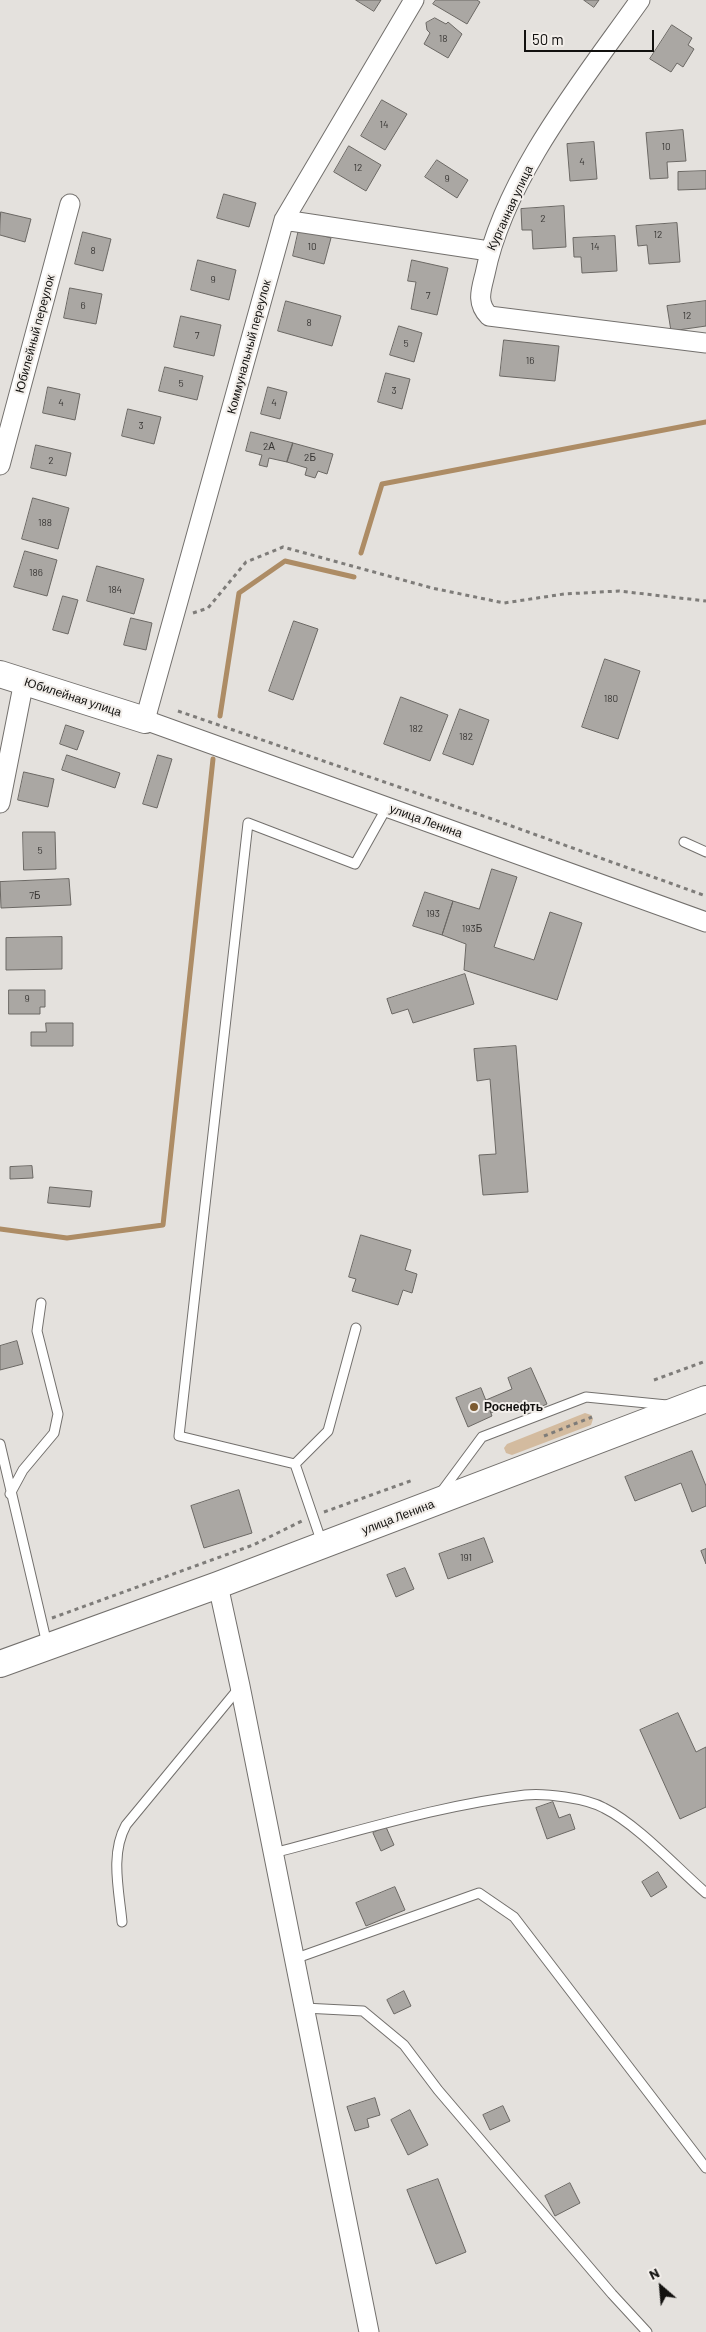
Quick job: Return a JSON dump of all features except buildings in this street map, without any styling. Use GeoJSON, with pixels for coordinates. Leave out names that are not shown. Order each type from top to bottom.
{"type":"FeatureCollection","features":[{"type":"Feature","properties":{"kind":"main road","name":"Юбилейная улица"},"geometry":{"type":"LineString","coordinates":[[12,678],[148,711]]}},
{"type":"Feature","properties":{"kind":"main road","name":"улица Ленина"},"geometry":{"type":"LineString","coordinates":[[0,1664],[89,1630],[218,1585],[695,1403]]}},
{"type":"Feature","properties":{"kind":"street","name":"Коммунальный переулок"},"geometry":{"type":"LineString","coordinates":[[148,711],[284,220],[414,0]]}},
{"type":"Feature","properties":{"kind":"street","name":"Курганная улица"},"geometry":{"type":"LineString","coordinates":[[640,0],[560,113],[507,208],[489,251],[480,299],[482,309],[489,316],[706,343]]}},
{"type":"Feature","properties":{"kind":"street","name":"Юбилейный переулок"},"geometry":{"type":"LineString","coordinates":[[1,455],[70,204]]}},
{"type":"Feature","properties":{"kind":"street"},"geometry":{"type":"LineString","coordinates":[[284,220],[489,251]]}},
{"type":"Feature","properties":{"kind":"street"},"geometry":{"type":"LineString","coordinates":[[0,804],[12,678]]}},
{"type":"Feature","properties":{"kind":"street","name":"улица Ленина"},"geometry":{"type":"LineString","coordinates":[[148,711],[386,807],[706,922]]}},
{"type":"Feature","properties":{"kind":"street"},"geometry":{"type":"LineString","coordinates":[[218,1585],[240,1686],[369,2332]]}},
{"type":"Feature","properties":{"kind":"lane"},"geometry":{"type":"LineString","coordinates":[[295,1464],[179,1436],[248,823],[355,864],[386,807]]}},
{"type":"Feature","properties":{"kind":"lane"},"geometry":{"type":"LineString","coordinates":[[684,842],[706,852]]}},
{"type":"Feature","properties":{"kind":"lane"},"geometry":{"type":"LineString","coordinates":[[10,1494],[23,1470],[54,1433],[58,1414],[37,1331],[41,1303]]}},
{"type":"Feature","properties":{"kind":"lane"},"geometry":{"type":"LineString","coordinates":[[295,1464],[328,1431],[356,1328]]}},
{"type":"Feature","properties":{"kind":"lane"},"geometry":{"type":"LineString","coordinates":[[434,1503],[482,1437],[499,1430],[586,1397],[695,1403]]}},
{"type":"Feature","properties":{"kind":"lane"},"geometry":{"type":"LineString","coordinates":[[0,1444],[10,1494],[48,1647]]}},
{"type":"Feature","properties":{"kind":"lane"},"geometry":{"type":"LineString","coordinates":[[295,1464],[323,1545]]}},
{"type":"Feature","properties":{"kind":"lane"},"geometry":{"type":"LineString","coordinates":[[122,1922],[116,1856],[118,1838],[126,1825],[240,1686]]}},
{"type":"Feature","properties":{"kind":"lane"},"geometry":{"type":"LineString","coordinates":[[273,1853],[430,1812],[527,1794],[578,1799],[603,1807],[632,1827],[706,1893]]}},
{"type":"Feature","properties":{"kind":"lane"},"geometry":{"type":"LineString","coordinates":[[294,1959],[479,1893],[514,1918],[706,2168]]}},
{"type":"Feature","properties":{"kind":"lane"},"geometry":{"type":"LineString","coordinates":[[304,2008],[363,2011],[404,2046],[438,2090],[612,2294],[647,2332]]}},
{"type":"Feature","properties":{"kind":"path"},"geometry":{"type":"LineString","coordinates":[[173,620],[208,608],[246,562],[283,548],[432,588],[504,603],[564,594],[619,591],[706,601]]}},
{"type":"Feature","properties":{"kind":"path"},"geometry":{"type":"LineString","coordinates":[[148,711],[492,819],[706,896]]}},
{"type":"Feature","properties":{"kind":"path"},"geometry":{"type":"LineString","coordinates":[[654,1380],[706,1361]]}},
{"type":"Feature","properties":{"kind":"path"},"geometry":{"type":"LineString","coordinates":[[540,1437],[592,1417]]}},
{"type":"Feature","properties":{"kind":"path"},"geometry":{"type":"LineString","coordinates":[[41,1622],[253,1545],[313,1516],[413,1480]]}},
{"type":"Feature","properties":{"kind":"shaded area"},"geometry":{"type":"Polygon","coordinates":[[[585,1413],[591,1415],[593,1419],[591,1425],[512,1455],[506,1453],[504,1448],[507,1444],[585,1413]]]}},
{"type":"Feature","properties":{"kind":"waterway"},"geometry":{"type":"LineString","coordinates":[[361,553],[382,484],[706,422]]}},
{"type":"Feature","properties":{"kind":"waterway"},"geometry":{"type":"LineString","coordinates":[[220,716],[239,593],[285,561],[354,577]]}},
{"type":"Feature","properties":{"kind":"waterway"},"geometry":{"type":"LineString","coordinates":[[0,1229],[67,1238],[163,1225],[213,759]]}},
{"type":"Feature","properties":{"kind":"place","name":"Роснефть"},"geometry":{"type":"Point","coordinates":[474,1407]}}]}
